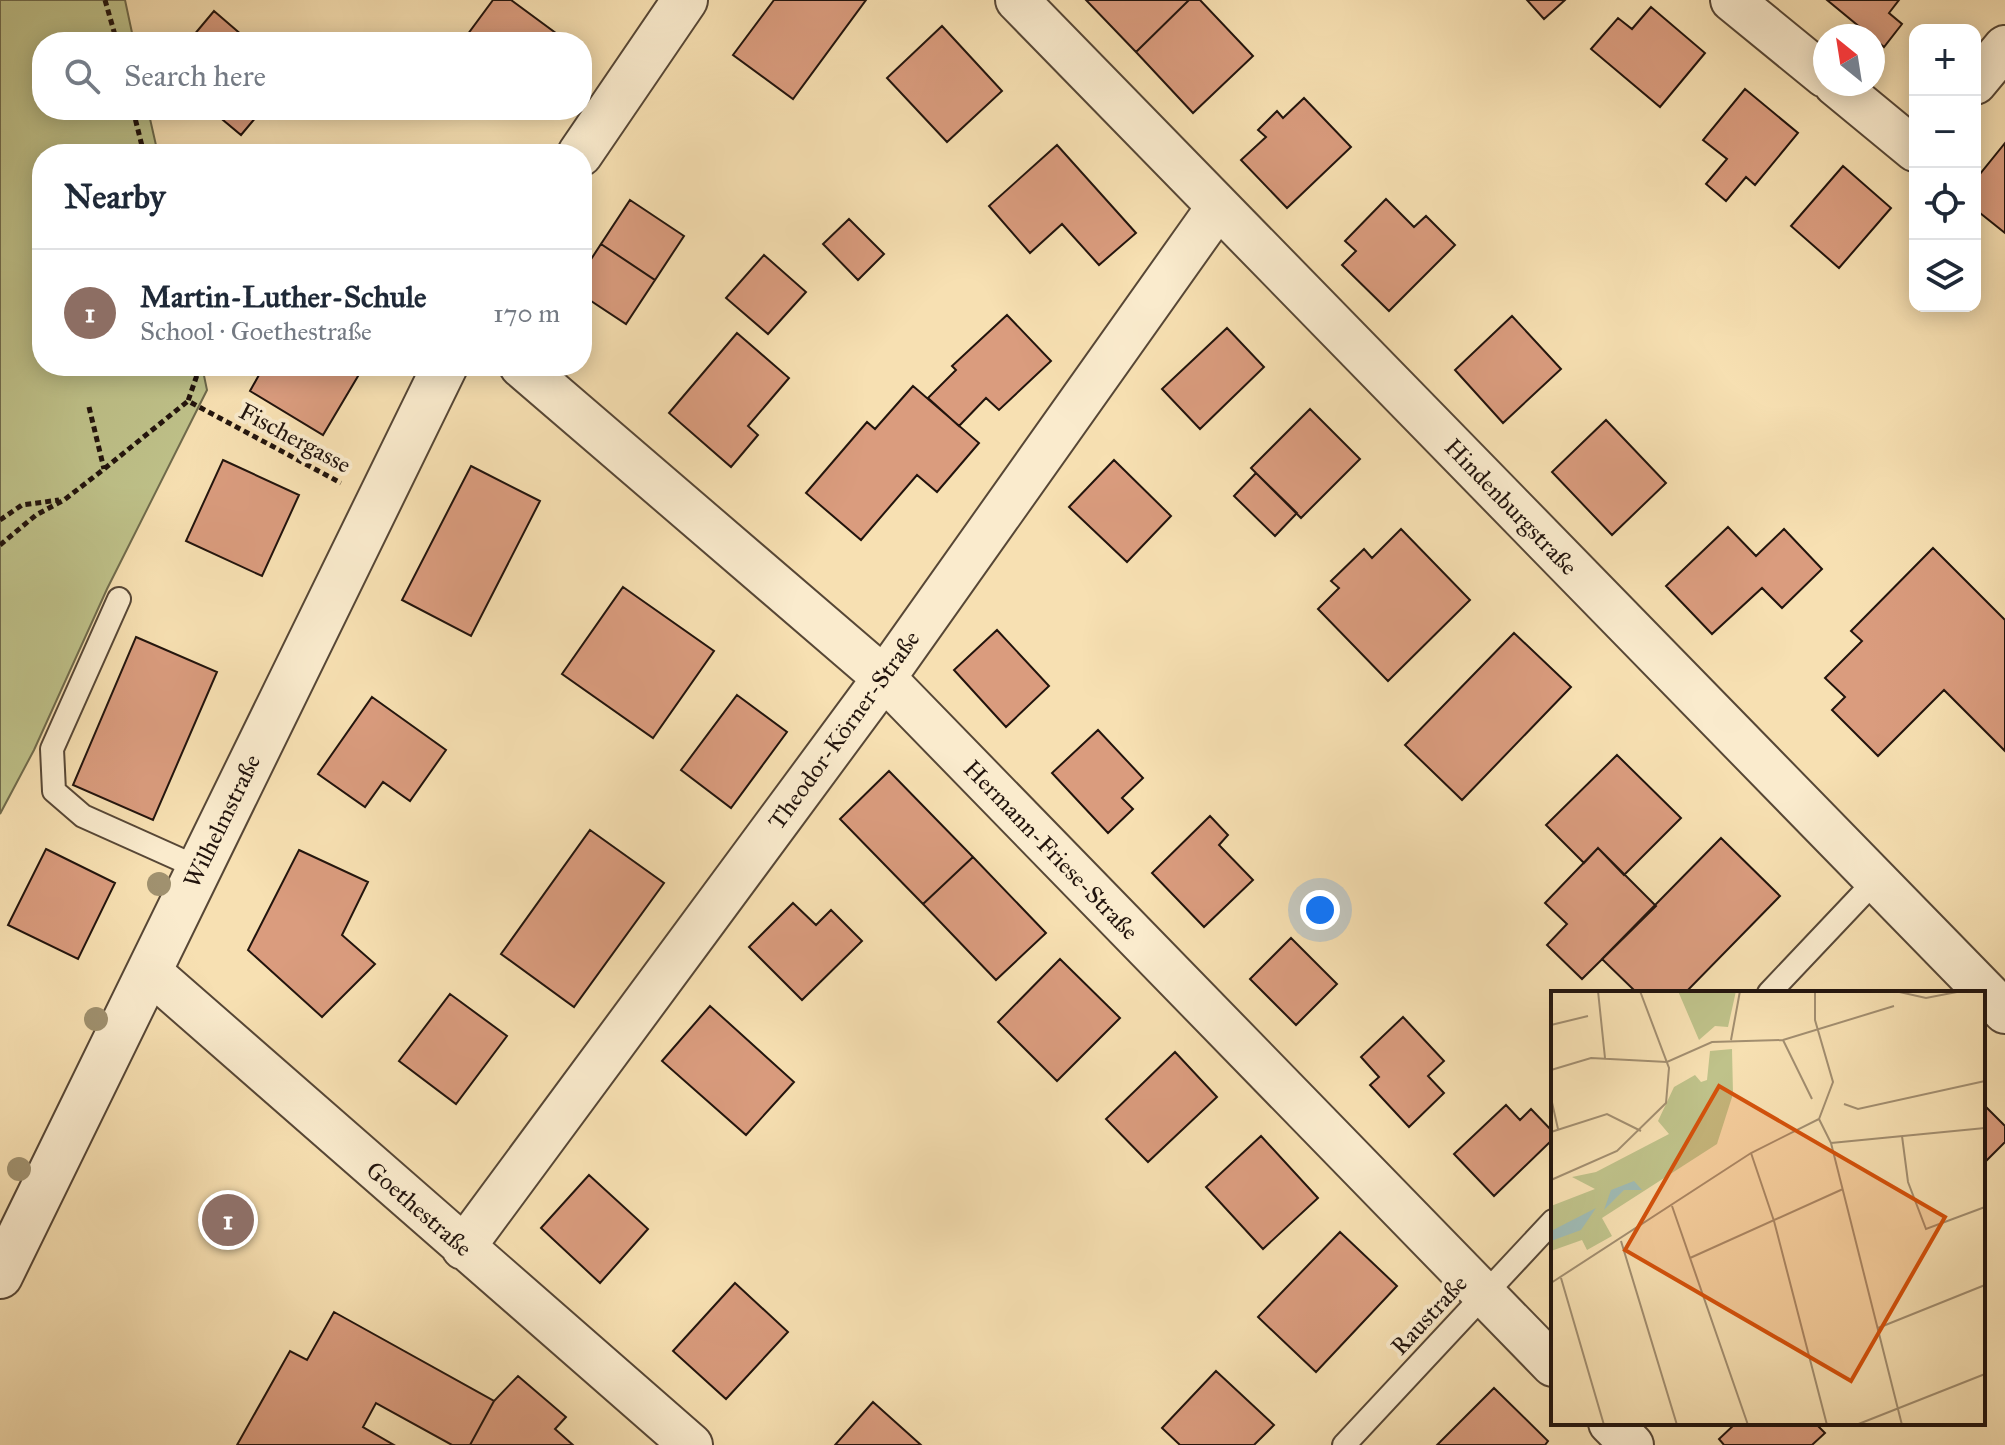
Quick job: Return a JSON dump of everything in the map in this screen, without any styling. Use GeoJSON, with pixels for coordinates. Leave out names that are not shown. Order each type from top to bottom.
{"type":"FeatureCollection","features":[{"type":"Feature","properties":{"kind":"street"},"geometry":{"type":"LineString","coordinates":[[587,144],[685,0]]}},
{"type":"Feature","properties":{"kind":"street","name":"Hindenburgstraße"},"geometry":{"type":"LineString","coordinates":[[1017,0],[1875,881],[1998,990]]}},
{"type":"Feature","properties":{"kind":"street"},"geometry":{"type":"LineString","coordinates":[[1732,0],[1813,66]]}},
{"type":"Feature","properties":{"kind":"street"},"geometry":{"type":"LineString","coordinates":[[1981,76],[2005,47]]}},
{"type":"Feature","properties":{"kind":"street"},"geometry":{"type":"LineString","coordinates":[[1850,96],[1909,145]]}},
{"type":"Feature","properties":{"kind":"street","name":"Theodor-Körner-Straße"},"geometry":{"type":"LineString","coordinates":[[463,1248],[884,678],[1218,207]]}},
{"type":"Feature","properties":{"kind":"street","name":"Wilhelmstraße"},"geometry":{"type":"LineString","coordinates":[[0,1276],[376,501],[440,376]]}},
{"type":"Feature","properties":{"kind":"street","name":"Hermann-Friese-Straße"},"geometry":{"type":"LineString","coordinates":[[533,376],[884,678],[1551,1363]]}},
{"type":"Feature","properties":{"kind":"street","name":"Goethestraße"},"geometry":{"type":"LineString","coordinates":[[149,971],[691,1445]]}},
{"type":"Feature","properties":{"kind":"street"},"geometry":{"type":"LineString","coordinates":[[1612,1425],[1632,1445]]}},
{"type":"Feature","properties":{"kind":"lane"},"geometry":{"type":"LineString","coordinates":[[119,599],[52,749],[54,791],[83,816],[199,868]]}},
{"type":"Feature","properties":{"kind":"lane"},"geometry":{"type":"LineString","coordinates":[[1771,991],[1875,881]]}},
{"type":"Feature","properties":{"kind":"lane","name":"Raustraße"},"geometry":{"type":"LineString","coordinates":[[1344,1445],[1551,1223]]}},
{"type":"Feature","properties":{"kind":"path"},"geometry":{"type":"LineString","coordinates":[[105,0],[114,32]]}},
{"type":"Feature","properties":{"kind":"path"},"geometry":{"type":"LineString","coordinates":[[136,120],[142,144]]}},
{"type":"Feature","properties":{"kind":"path"},"geometry":{"type":"LineString","coordinates":[[0,545],[36,515],[64,500],[188,401],[197,376]]}},
{"type":"Feature","properties":{"kind":"path","name":"Fischergasse"},"geometry":{"type":"LineString","coordinates":[[188,401],[376,501]]}},
{"type":"Feature","properties":{"kind":"path"},"geometry":{"type":"LineString","coordinates":[[89,407],[104,469]]}},
{"type":"Feature","properties":{"kind":"path"},"geometry":{"type":"LineString","coordinates":[[0,520],[22,505],[64,500]]}},
{"type":"Feature","properties":{"kind":"green space"},"geometry":{"type":"Polygon","coordinates":[[[0,0],[125,0],[132,32],[32,32],[32,120],[150,120],[156,144],[32,144],[32,376],[204,376],[207,390],[107,589],[34,750],[0,814],[0,0]]]}},
{"type":"Feature","properties":{"kind":"building"},"geometry":{"type":"Polygon","coordinates":[[[493,0],[511,0],[554,32],[469,32],[493,0]]]}},
{"type":"Feature","properties":{"kind":"building"},"geometry":{"type":"Polygon","coordinates":[[[774,0],[866,0],[793,99],[733,55],[774,0]]]}},
{"type":"Feature","properties":{"kind":"building"},"geometry":{"type":"Polygon","coordinates":[[[1086,0],[1189,0],[1136,52],[1086,0]]]}},
{"type":"Feature","properties":{"kind":"building"},"geometry":{"type":"Polygon","coordinates":[[[1189,0],[1200,0],[1253,56],[1193,113],[1136,52],[1189,0]]]}},
{"type":"Feature","properties":{"kind":"building"},"geometry":{"type":"Polygon","coordinates":[[[1527,0],[1565,0],[1544,19],[1527,0]]]}},
{"type":"Feature","properties":{"kind":"building"},"geometry":{"type":"Polygon","coordinates":[[[1827,0],[1899,0],[1889,13],[1902,24],[1885,46],[1885,24],[1856,24],[1827,0]]]}},
{"type":"Feature","properties":{"kind":"building"},"geometry":{"type":"Polygon","coordinates":[[[1651,7],[1705,53],[1660,107],[1591,49],[1618,18],[1632,29],[1651,7]]]}},
{"type":"Feature","properties":{"kind":"building"},"geometry":{"type":"Polygon","coordinates":[[[214,11],[238,32],[196,32],[214,11]]]}},
{"type":"Feature","properties":{"kind":"building"},"geometry":{"type":"Polygon","coordinates":[[[942,26],[1002,91],[947,142],[887,78],[942,26]]]}},
{"type":"Feature","properties":{"kind":"building"},"geometry":{"type":"Polygon","coordinates":[[[1745,89],[1798,133],[1755,185],[1746,177],[1726,201],[1706,184],[1727,159],[1703,140],[1745,89]]]}},
{"type":"Feature","properties":{"kind":"building"},"geometry":{"type":"Polygon","coordinates":[[[1304,98],[1351,147],[1287,208],[1241,160],[1266,137],[1258,130],[1277,111],[1283,118],[1304,98]]]}},
{"type":"Feature","properties":{"kind":"building"},"geometry":{"type":"Polygon","coordinates":[[[223,120],[254,120],[241,135],[223,120]]]}},
{"type":"Feature","properties":{"kind":"building"},"geometry":{"type":"Polygon","coordinates":[[[2005,143],[2005,233],[1981,214],[1981,173],[2005,143]]]}},
{"type":"Feature","properties":{"kind":"building"},"geometry":{"type":"Polygon","coordinates":[[[1057,145],[1136,233],[1099,265],[1062,224],[1030,253],[989,206],[1057,145]]]}},
{"type":"Feature","properties":{"kind":"building"},"geometry":{"type":"Polygon","coordinates":[[[1843,166],[1891,208],[1839,268],[1791,226],[1843,166]]]}},
{"type":"Feature","properties":{"kind":"building"},"geometry":{"type":"Polygon","coordinates":[[[1386,199],[1414,227],[1426,216],[1455,245],[1389,311],[1342,265],[1356,251],[1345,241],[1386,199]]]}},
{"type":"Feature","properties":{"kind":"building"},"geometry":{"type":"Polygon","coordinates":[[[630,200],[684,236],[655,280],[601,244],[630,200]]]}},
{"type":"Feature","properties":{"kind":"building"},"geometry":{"type":"Polygon","coordinates":[[[849,219],[884,254],[858,280],[823,244],[849,219]]]}},
{"type":"Feature","properties":{"kind":"building"},"geometry":{"type":"Polygon","coordinates":[[[601,244],[655,280],[626,324],[592,302],[592,258],[601,244]]]}},
{"type":"Feature","properties":{"kind":"building"},"geometry":{"type":"Polygon","coordinates":[[[764,255],[806,292],[768,334],[726,298],[764,255]]]}},
{"type":"Feature","properties":{"kind":"building"},"geometry":{"type":"Polygon","coordinates":[[[1007,315],[1051,361],[999,410],[986,398],[959,426],[928,398],[956,370],[952,366],[1007,315]]]}},
{"type":"Feature","properties":{"kind":"building"},"geometry":{"type":"Polygon","coordinates":[[[1512,316],[1561,369],[1503,423],[1455,370],[1512,316]]]}},
{"type":"Feature","properties":{"kind":"building"},"geometry":{"type":"Polygon","coordinates":[[[1227,328],[1264,367],[1200,429],[1162,389],[1227,328]]]}},
{"type":"Feature","properties":{"kind":"building"},"geometry":{"type":"Polygon","coordinates":[[[737,333],[789,378],[748,426],[758,435],[731,467],[669,413],[737,333]]]}},
{"type":"Feature","properties":{"kind":"building"},"geometry":{"type":"Polygon","coordinates":[[[258,376],[358,376],[323,435],[250,391],[258,376]]]}},
{"type":"Feature","properties":{"kind":"building"},"geometry":{"type":"Polygon","coordinates":[[[913,386],[979,443],[937,492],[917,475],[861,540],[806,493],[867,422],[875,429],[913,386]]]}},
{"type":"Feature","properties":{"kind":"building"},"geometry":{"type":"Polygon","coordinates":[[[1310,409],[1360,459],[1301,518],[1251,468],[1310,409]]]}},
{"type":"Feature","properties":{"kind":"building"},"geometry":{"type":"Polygon","coordinates":[[[1606,420],[1666,483],[1612,535],[1552,472],[1606,420]]]}},
{"type":"Feature","properties":{"kind":"building"},"geometry":{"type":"Polygon","coordinates":[[[223,460],[299,495],[262,576],[186,541],[223,460]]]}},
{"type":"Feature","properties":{"kind":"building"},"geometry":{"type":"Polygon","coordinates":[[[1114,460],[1171,516],[1127,562],[1069,507],[1114,460]]]}},
{"type":"Feature","properties":{"kind":"building"},"geometry":{"type":"Polygon","coordinates":[[[471,466],[540,501],[471,636],[402,600],[471,466]]]}},
{"type":"Feature","properties":{"kind":"building"},"geometry":{"type":"Polygon","coordinates":[[[1256,473],[1297,513],[1275,536],[1234,496],[1256,473]]]}},
{"type":"Feature","properties":{"kind":"building"},"geometry":{"type":"Polygon","coordinates":[[[1728,527],[1756,556],[1784,529],[1822,569],[1782,608],[1762,588],[1712,634],[1666,586],[1728,527]]]}},
{"type":"Feature","properties":{"kind":"building"},"geometry":{"type":"Polygon","coordinates":[[[1401,529],[1470,600],[1388,681],[1318,609],[1339,588],[1331,581],[1364,549],[1372,558],[1401,529]]]}},
{"type":"Feature","properties":{"kind":"building"},"geometry":{"type":"Polygon","coordinates":[[[1933,548],[2005,620],[2005,751],[1944,690],[1878,756],[1832,710],[1845,697],[1825,678],[1862,641],[1851,631],[1933,548]]]}},
{"type":"Feature","properties":{"kind":"building"},"geometry":{"type":"Polygon","coordinates":[[[623,587],[714,651],[653,738],[562,674],[623,587]]]}},
{"type":"Feature","properties":{"kind":"building"},"geometry":{"type":"Polygon","coordinates":[[[997,630],[1049,686],[1006,727],[954,670],[997,630]]]}},
{"type":"Feature","properties":{"kind":"building"},"geometry":{"type":"Polygon","coordinates":[[[1514,633],[1571,687],[1462,800],[1405,745],[1514,633]]]}},
{"type":"Feature","properties":{"kind":"building"},"geometry":{"type":"Polygon","coordinates":[[[136,637],[217,672],[153,820],[73,785],[136,637]]]}},
{"type":"Feature","properties":{"kind":"building"},"geometry":{"type":"Polygon","coordinates":[[[737,695],[787,732],[731,808],[681,770],[737,695]]]}},
{"type":"Feature","properties":{"kind":"building"},"geometry":{"type":"Polygon","coordinates":[[[372,697],[446,750],[410,801],[383,782],[365,807],[318,774],[372,697]]]}},
{"type":"Feature","properties":{"kind":"building"},"geometry":{"type":"Polygon","coordinates":[[[1098,730],[1143,778],[1122,798],[1133,809],[1108,833],[1052,773],[1098,730]]]}},
{"type":"Feature","properties":{"kind":"building"},"geometry":{"type":"Polygon","coordinates":[[[1617,755],[1681,818],[1624,875],[1598,848],[1584,863],[1546,825],[1617,755]]]}},
{"type":"Feature","properties":{"kind":"building"},"geometry":{"type":"Polygon","coordinates":[[[889,771],[973,857],[923,904],[840,819],[889,771]]]}},
{"type":"Feature","properties":{"kind":"building"},"geometry":{"type":"Polygon","coordinates":[[[1210,816],[1228,835],[1219,845],[1253,880],[1204,927],[1152,873],[1210,816]]]}},
{"type":"Feature","properties":{"kind":"building"},"geometry":{"type":"Polygon","coordinates":[[[590,830],[664,883],[574,1007],[501,954],[590,830]]]}},
{"type":"Feature","properties":{"kind":"building"},"geometry":{"type":"Polygon","coordinates":[[[1721,838],[1780,896],[1687,991],[1635,991],[1602,959],[1721,838]]]}},
{"type":"Feature","properties":{"kind":"building"},"geometry":{"type":"Polygon","coordinates":[[[1598,848],[1656,906],[1582,979],[1547,945],[1567,924],[1545,903],[1598,848]]]}},
{"type":"Feature","properties":{"kind":"building"},"geometry":{"type":"Polygon","coordinates":[[[46,849],[115,883],[78,959],[8,925],[46,849]]]}},
{"type":"Feature","properties":{"kind":"building"},"geometry":{"type":"Polygon","coordinates":[[[299,850],[368,882],[342,935],[375,964],[322,1017],[248,950],[299,850]]]}},
{"type":"Feature","properties":{"kind":"building"},"geometry":{"type":"Polygon","coordinates":[[[973,857],[1046,933],[996,980],[923,904],[973,857]]]}},
{"type":"Feature","properties":{"kind":"building"},"geometry":{"type":"Polygon","coordinates":[[[793,903],[816,925],[831,910],[862,941],[802,1000],[749,947],[793,903]]]}},
{"type":"Feature","properties":{"kind":"building"},"geometry":{"type":"Polygon","coordinates":[[[1291,938],[1337,984],[1296,1025],[1250,979],[1291,938]]]}},
{"type":"Feature","properties":{"kind":"building"},"geometry":{"type":"Polygon","coordinates":[[[1060,959],[1120,1018],[1057,1081],[998,1022],[1060,959]]]}},
{"type":"Feature","properties":{"kind":"building"},"geometry":{"type":"Polygon","coordinates":[[[450,994],[507,1036],[456,1104],[399,1061],[450,994]]]}},
{"type":"Feature","properties":{"kind":"building"},"geometry":{"type":"Polygon","coordinates":[[[710,1006],[794,1082],[746,1135],[662,1061],[710,1006]]]}},
{"type":"Feature","properties":{"kind":"building"},"geometry":{"type":"Polygon","coordinates":[[[1403,1017],[1444,1061],[1428,1076],[1444,1093],[1409,1127],[1370,1085],[1379,1077],[1361,1057],[1403,1017]]]}},
{"type":"Feature","properties":{"kind":"building"},"geometry":{"type":"Polygon","coordinates":[[[1175,1052],[1217,1097],[1148,1162],[1106,1119],[1175,1052]]]}},
{"type":"Feature","properties":{"kind":"building"},"geometry":{"type":"Polygon","coordinates":[[[1506,1105],[1520,1120],[1531,1109],[1551,1130],[1551,1141],[1494,1196],[1454,1154],[1506,1105]]]}},
{"type":"Feature","properties":{"kind":"building"},"geometry":{"type":"Polygon","coordinates":[[[1985,1106],[2005,1126],[2005,1142],[1985,1162],[1985,1106]]]}},
{"type":"Feature","properties":{"kind":"building"},"geometry":{"type":"Polygon","coordinates":[[[1261,1136],[1318,1198],[1263,1249],[1206,1187],[1261,1136]]]}},
{"type":"Feature","properties":{"kind":"building"},"geometry":{"type":"Polygon","coordinates":[[[589,1175],[648,1229],[600,1283],[541,1228],[589,1175]]]}},
{"type":"Feature","properties":{"kind":"building"},"geometry":{"type":"Polygon","coordinates":[[[1340,1232],[1397,1286],[1316,1372],[1258,1317],[1340,1232]]]}},
{"type":"Feature","properties":{"kind":"building"},"geometry":{"type":"Polygon","coordinates":[[[735,1283],[788,1332],[726,1399],[673,1351],[735,1283]]]}},
{"type":"Feature","properties":{"kind":"building"},"geometry":{"type":"Polygon","coordinates":[[[334,1312],[494,1401],[470,1445],[452,1445],[376,1403],[363,1427],[394,1445],[237,1445],[290,1351],[307,1360],[334,1312]]]}},
{"type":"Feature","properties":{"kind":"building"},"geometry":{"type":"Polygon","coordinates":[[[1216,1371],[1274,1425],[1254,1445],[1180,1445],[1162,1428],[1216,1371]]]}},
{"type":"Feature","properties":{"kind":"building"},"geometry":{"type":"Polygon","coordinates":[[[518,1376],[566,1417],[555,1429],[573,1445],[470,1445],[494,1401],[518,1376]]]}},
{"type":"Feature","properties":{"kind":"building"},"geometry":{"type":"Polygon","coordinates":[[[1494,1388],[1548,1441],[1545,1445],[1437,1445],[1494,1388]]]}},
{"type":"Feature","properties":{"kind":"building"},"geometry":{"type":"Polygon","coordinates":[[[873,1402],[921,1445],[835,1445],[873,1402]]]}},
{"type":"Feature","properties":{"kind":"building"},"geometry":{"type":"Polygon","coordinates":[[[1734,1425],[1817,1425],[1825,1433],[1812,1445],[1724,1445],[1719,1439],[1734,1425]]]}},
{"type":"Feature","properties":{"kind":"place","name":"Martin-Luther-Schule"},"geometry":{"type":"Point","coordinates":[228,1220]}}]}
